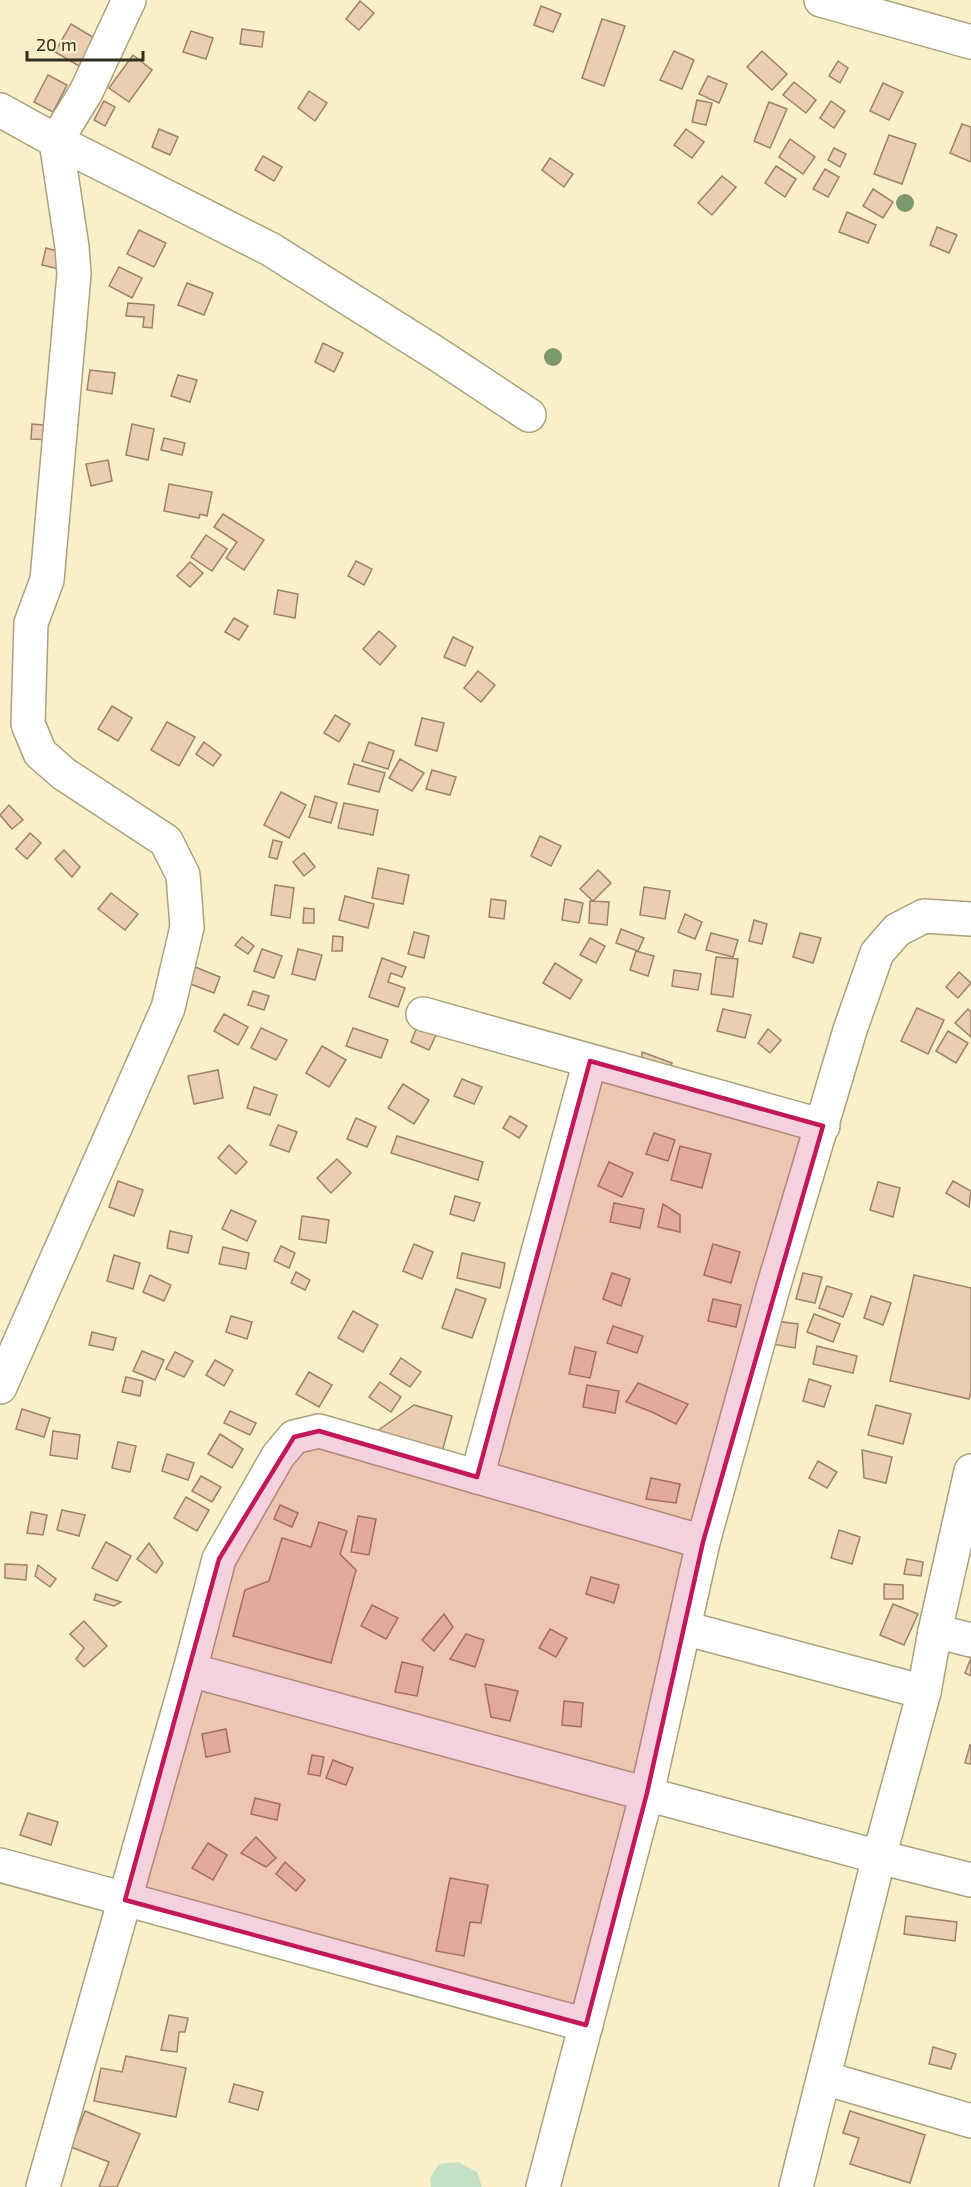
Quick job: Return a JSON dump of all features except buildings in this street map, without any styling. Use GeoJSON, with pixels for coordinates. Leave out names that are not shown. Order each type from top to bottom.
{"type":"FeatureCollection","features":[{"type":"Feature","properties":{"kind":"street"},"geometry":{"type":"LineString","coordinates":[[0,1387],[168,1008],[187,927],[183,875],[166,841],[64,774],[40,753],[28,724],[31,623],[47,580],[74,274],[56,141],[86,92],[129,0]]}},
{"type":"Feature","properties":{"kind":"street"},"geometry":{"type":"LineString","coordinates":[[821,0],[971,42]]}},
{"type":"Feature","properties":{"kind":"street"},"geometry":{"type":"LineString","coordinates":[[0,110],[56,141],[270,249],[529,415]]}},
{"type":"Feature","properties":{"kind":"street"},"geometry":{"type":"LineString","coordinates":[[543,2187],[647,1793],[703,1542],[773,1288],[850,1030],[877,953],[897,930],[924,915],[971,919]]}},
{"type":"Feature","properties":{"kind":"street"},"geometry":{"type":"LineString","coordinates":[[423,1014],[823,1126]]}},
{"type":"Feature","properties":{"kind":"street"},"geometry":{"type":"LineString","coordinates":[[477,1477],[590,1061]]}},
{"type":"Feature","properties":{"kind":"street"},"geometry":{"type":"LineString","coordinates":[[43,2187],[190,1670],[219,1559],[278,1456],[294,1437],[319,1431],[703,1542]]}},
{"type":"Feature","properties":{"kind":"street"},"geometry":{"type":"LineString","coordinates":[[796,2187],[879,1857],[924,1692],[935,1631],[971,1471]]}},
{"type":"Feature","properties":{"kind":"street"},"geometry":{"type":"LineString","coordinates":[[684,1628],[924,1692]]}},
{"type":"Feature","properties":{"kind":"street"},"geometry":{"type":"LineString","coordinates":[[935,1631],[971,1640]]}},
{"type":"Feature","properties":{"kind":"street"},"geometry":{"type":"LineString","coordinates":[[190,1670],[971,1880]]}},
{"type":"Feature","properties":{"kind":"street"},"geometry":{"type":"LineString","coordinates":[[0,1865],[586,2025]]}},
{"type":"Feature","properties":{"kind":"street"},"geometry":{"type":"LineString","coordinates":[[824,2078],[971,2121]]}},
{"type":"Feature","properties":{"kind":"highlighted area"},"geometry":{"type":"Polygon","coordinates":[[[590,1061],[823,1126],[703,1542],[647,1793],[586,2025],[125,1900],[219,1559],[294,1437],[319,1431],[477,1477],[590,1061]]]}},
{"type":"Feature","properties":{"kind":"green space"},"geometry":{"type":"Polygon","coordinates":[[[458,2162],[477,2172],[482,2187],[431,2187],[430,2178],[439,2164],[458,2162]]]}}]}
